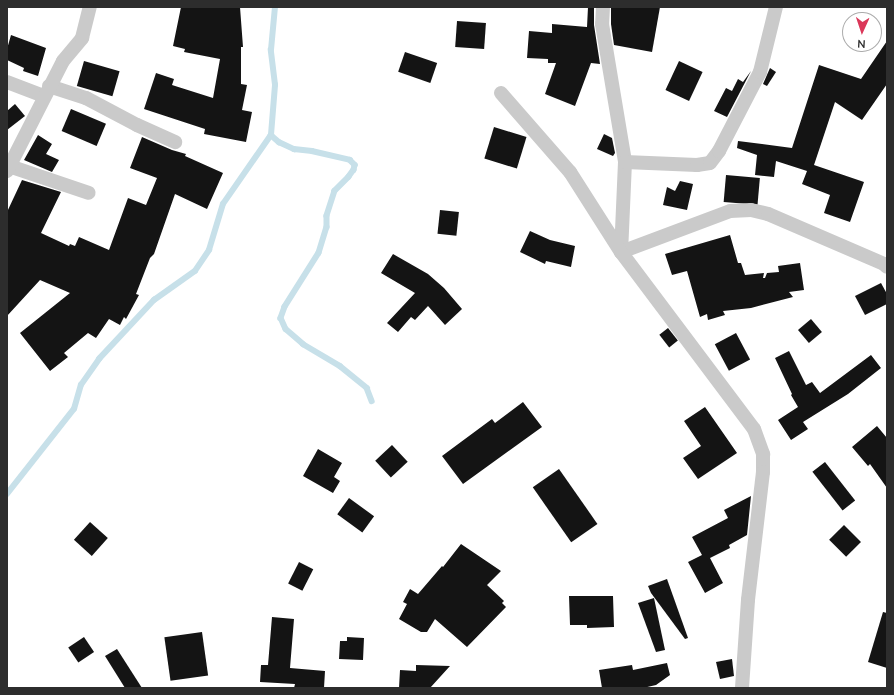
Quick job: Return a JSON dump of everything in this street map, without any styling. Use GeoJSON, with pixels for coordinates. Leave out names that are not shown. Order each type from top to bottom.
{"type":"FeatureCollection","features":[{"type":"Feature","properties":{"kind":"street"},"geometry":{"type":"LineString","coordinates":[[89,193],[8,169],[63,61],[82,38],[90,7]]}},
{"type":"Feature","properties":{"kind":"street"},"geometry":{"type":"LineString","coordinates":[[602,7],[602,24],[625,162],[621,252]]}},
{"type":"Feature","properties":{"kind":"street"},"geometry":{"type":"LineString","coordinates":[[625,162],[696,165],[710,163],[719,151],[760,72],[776,7]]}},
{"type":"Feature","properties":{"kind":"street"},"geometry":{"type":"LineString","coordinates":[[7,82],[86,98],[137,125],[175,142]]}},
{"type":"Feature","properties":{"kind":"street"},"geometry":{"type":"LineString","coordinates":[[501,93],[570,172],[621,252],[754,429],[763,454],[748,600],[742,688]]}},
{"type":"Feature","properties":{"kind":"street"},"geometry":{"type":"LineString","coordinates":[[621,252],[730,212],[751,210],[768,214],[884,264],[887,267]]}},
{"type":"Feature","properties":{"kind":"building"},"geometry":{"type":"Polygon","coordinates":[[[181,7],[240,7],[243,47],[241,47],[241,84],[247,85],[242,110],[252,112],[246,142],[204,134],[205,129],[144,109],[156,73],[174,79],[172,85],[213,98],[220,59],[184,52],[185,49],[173,46],[181,7]]]}},
{"type":"Feature","properties":{"kind":"building"},"geometry":{"type":"Polygon","coordinates":[[[588,7],[594,7],[594,25],[600,64],[591,63],[575,106],[545,94],[556,63],[548,63],[548,59],[527,58],[529,31],[552,33],[552,24],[587,27],[588,7]]]}},
{"type":"Feature","properties":{"kind":"building"},"geometry":{"type":"Polygon","coordinates":[[[611,7],[660,7],[652,52],[614,45],[611,24],[611,7]]]}},
{"type":"Feature","properties":{"kind":"building"},"geometry":{"type":"Polygon","coordinates":[[[457,21],[486,23],[484,49],[455,47],[457,21]]]}},
{"type":"Feature","properties":{"kind":"building"},"geometry":{"type":"Polygon","coordinates":[[[11,35],[46,48],[38,76],[23,71],[24,68],[7,60],[7,49],[11,35]]]}},
{"type":"Feature","properties":{"kind":"building"},"geometry":{"type":"Polygon","coordinates":[[[887,41],[887,84],[862,120],[835,102],[814,165],[864,182],[850,222],[824,213],[830,195],[802,184],[807,171],[776,161],[774,177],[755,175],[757,155],[737,148],[738,141],[792,148],[819,65],[861,79],[879,52],[882,52],[882,48],[887,41]]]}},
{"type":"Feature","properties":{"kind":"building"},"geometry":{"type":"Polygon","coordinates":[[[405,52],[437,63],[430,83],[398,72],[405,52]]]}},
{"type":"Feature","properties":{"kind":"building"},"geometry":{"type":"Polygon","coordinates":[[[84,61],[120,71],[112,96],[77,86],[84,61]]]}},
{"type":"Feature","properties":{"kind":"building"},"geometry":{"type":"Polygon","coordinates":[[[679,61],[703,72],[689,101],[665,90],[679,61]]]}},
{"type":"Feature","properties":{"kind":"building"},"geometry":{"type":"Polygon","coordinates":[[[770,68],[776,72],[767,86],[763,84],[770,68]]]}},
{"type":"Feature","properties":{"kind":"building"},"geometry":{"type":"Polygon","coordinates":[[[751,71],[727,117],[714,111],[726,88],[732,91],[738,79],[743,82],[751,71]]]}},
{"type":"Feature","properties":{"kind":"building"},"geometry":{"type":"Polygon","coordinates":[[[15,104],[25,116],[7,130],[7,111],[15,104]]]}},
{"type":"Feature","properties":{"kind":"building"},"geometry":{"type":"Polygon","coordinates":[[[71,109],[106,124],[97,146],[62,131],[71,109]]]}},
{"type":"Feature","properties":{"kind":"building"},"geometry":{"type":"Polygon","coordinates":[[[494,127],[527,137],[517,168],[484,159],[494,127]]]}},
{"type":"Feature","properties":{"kind":"building"},"geometry":{"type":"Polygon","coordinates":[[[604,134],[612,138],[615,153],[613,156],[597,149],[604,134]]]}},
{"type":"Feature","properties":{"kind":"building"},"geometry":{"type":"Polygon","coordinates":[[[38,135],[52,144],[46,154],[59,160],[52,172],[24,160],[38,135]]]}},
{"type":"Feature","properties":{"kind":"building"},"geometry":{"type":"Polygon","coordinates":[[[142,137],[172,150],[186,154],[185,156],[223,173],[207,209],[175,194],[154,254],[150,258],[136,294],[139,295],[126,319],[124,317],[120,325],[109,319],[96,338],[88,333],[64,353],[68,357],[50,371],[20,333],[70,293],[40,280],[7,316],[7,212],[22,180],[61,192],[41,233],[69,246],[70,244],[75,246],[79,237],[109,250],[128,198],[146,205],[157,178],[130,168],[142,137]]]}},
{"type":"Feature","properties":{"kind":"building"},"geometry":{"type":"Polygon","coordinates":[[[726,175],[760,178],[758,205],[724,202],[726,175]]]}},
{"type":"Feature","properties":{"kind":"building"},"geometry":{"type":"Polygon","coordinates":[[[680,181],[693,184],[687,210],[663,205],[667,187],[675,191],[680,181]]]}},
{"type":"Feature","properties":{"kind":"building"},"geometry":{"type":"Polygon","coordinates":[[[440,210],[459,212],[456,236],[437,234],[440,210]]]}},
{"type":"Feature","properties":{"kind":"building"},"geometry":{"type":"Polygon","coordinates":[[[530,231],[550,240],[575,246],[571,267],[546,261],[545,264],[520,252],[530,231]]]}},
{"type":"Feature","properties":{"kind":"building"},"geometry":{"type":"Polygon","coordinates":[[[730,235],[738,263],[741,263],[745,275],[764,273],[763,278],[765,278],[767,273],[779,272],[778,266],[800,263],[804,290],[789,292],[793,297],[751,308],[723,311],[725,315],[708,320],[707,314],[700,317],[687,271],[672,275],[665,254],[730,235]]]}},
{"type":"Feature","properties":{"kind":"building"},"geometry":{"type":"Polygon","coordinates":[[[393,254],[428,274],[444,288],[462,309],[445,325],[428,306],[415,320],[411,317],[398,332],[387,323],[415,293],[381,273],[393,254]]]}},
{"type":"Feature","properties":{"kind":"building"},"geometry":{"type":"Polygon","coordinates":[[[881,283],[887,294],[887,304],[865,315],[855,296],[881,283]]]}},
{"type":"Feature","properties":{"kind":"building"},"geometry":{"type":"Polygon","coordinates":[[[811,319],[822,332],[809,343],[798,330],[811,319]]]}},
{"type":"Feature","properties":{"kind":"building"},"geometry":{"type":"Polygon","coordinates":[[[668,328],[678,341],[669,347],[659,335],[668,328]]]}},
{"type":"Feature","properties":{"kind":"building"},"geometry":{"type":"Polygon","coordinates":[[[736,333],[750,359],[729,371],[715,344],[736,333]]]}},
{"type":"Feature","properties":{"kind":"building"},"geometry":{"type":"Polygon","coordinates":[[[789,351],[806,385],[812,382],[820,393],[871,355],[881,368],[848,394],[803,422],[808,429],[791,440],[778,420],[798,407],[791,395],[792,394],[775,358],[789,351]]]}},
{"type":"Feature","properties":{"kind":"building"},"geometry":{"type":"Polygon","coordinates":[[[523,402],[542,427],[463,484],[442,456],[492,419],[495,423],[523,402]]]}},
{"type":"Feature","properties":{"kind":"building"},"geometry":{"type":"Polygon","coordinates":[[[705,407],[737,453],[698,479],[683,458],[701,446],[684,421],[705,407]]]}},
{"type":"Feature","properties":{"kind":"building"},"geometry":{"type":"Polygon","coordinates":[[[877,426],[887,438],[887,488],[870,464],[868,466],[852,447],[877,426]]]}},
{"type":"Feature","properties":{"kind":"building"},"geometry":{"type":"Polygon","coordinates":[[[392,445],[408,462],[391,478],[375,461],[392,445]]]}},
{"type":"Feature","properties":{"kind":"building"},"geometry":{"type":"Polygon","coordinates":[[[318,449],[342,463],[334,477],[340,481],[333,493],[303,476],[318,449]]]}},
{"type":"Feature","properties":{"kind":"building"},"geometry":{"type":"Polygon","coordinates":[[[825,462],[855,501],[843,510],[812,472],[825,462]]]}},
{"type":"Feature","properties":{"kind":"building"},"geometry":{"type":"Polygon","coordinates":[[[559,469],[597,524],[571,542],[533,487],[559,469]]]}},
{"type":"Feature","properties":{"kind":"building"},"geometry":{"type":"Polygon","coordinates":[[[751,496],[747,535],[729,545],[730,548],[710,558],[723,583],[705,593],[688,562],[702,555],[692,537],[728,518],[724,510],[751,496]]]}},
{"type":"Feature","properties":{"kind":"building"},"geometry":{"type":"Polygon","coordinates":[[[349,498],[374,516],[362,532],[337,514],[349,498]]]}},
{"type":"Feature","properties":{"kind":"building"},"geometry":{"type":"Polygon","coordinates":[[[90,522],[108,538],[92,556],[74,540],[90,522]]]}},
{"type":"Feature","properties":{"kind":"building"},"geometry":{"type":"Polygon","coordinates":[[[844,525],[861,542],[846,557],[829,540],[844,525]]]}},
{"type":"Feature","properties":{"kind":"building"},"geometry":{"type":"Polygon","coordinates":[[[461,544],[501,571],[487,585],[504,601],[502,603],[506,607],[467,647],[435,619],[427,632],[421,632],[399,619],[407,604],[403,602],[410,589],[418,594],[442,566],[443,567],[461,544]]]}},
{"type":"Feature","properties":{"kind":"building"},"geometry":{"type":"Polygon","coordinates":[[[299,562],[313,569],[302,591],[288,583],[299,562]]]}},
{"type":"Feature","properties":{"kind":"building"},"geometry":{"type":"Polygon","coordinates":[[[667,579],[688,638],[685,639],[651,593],[648,586],[667,579]]]}},
{"type":"Feature","properties":{"kind":"building"},"geometry":{"type":"Polygon","coordinates":[[[569,596],[613,596],[614,627],[587,628],[587,625],[570,625],[569,596]]]}},
{"type":"Feature","properties":{"kind":"building"},"geometry":{"type":"Polygon","coordinates":[[[654,598],[665,650],[656,652],[638,603],[654,598]]]}},
{"type":"Feature","properties":{"kind":"building"},"geometry":{"type":"Polygon","coordinates":[[[883,612],[887,613],[887,668],[868,662],[883,612]]]}},
{"type":"Feature","properties":{"kind":"building"},"geometry":{"type":"Polygon","coordinates":[[[272,617],[294,619],[290,668],[325,671],[324,688],[294,688],[295,684],[260,682],[261,665],[268,665],[272,617]]]}},
{"type":"Feature","properties":{"kind":"building"},"geometry":{"type":"Polygon","coordinates":[[[202,632],[208,676],[170,681],[164,637],[202,632]]]}},
{"type":"Feature","properties":{"kind":"building"},"geometry":{"type":"Polygon","coordinates":[[[84,637],[94,652],[78,663],[68,648],[84,637]]]}},
{"type":"Feature","properties":{"kind":"building"},"geometry":{"type":"Polygon","coordinates":[[[347,637],[364,638],[363,660],[339,659],[340,641],[347,641],[347,637]]]}},
{"type":"Feature","properties":{"kind":"building"},"geometry":{"type":"Polygon","coordinates":[[[117,649],[142,688],[125,688],[105,656],[117,649]]]}},
{"type":"Feature","properties":{"kind":"building"},"geometry":{"type":"Polygon","coordinates":[[[732,659],[734,676],[720,679],[716,662],[732,659]]]}},
{"type":"Feature","properties":{"kind":"building"},"geometry":{"type":"Polygon","coordinates":[[[667,663],[670,675],[656,685],[643,688],[602,688],[599,670],[632,665],[633,670],[667,663]]]}},
{"type":"Feature","properties":{"kind":"building"},"geometry":{"type":"Polygon","coordinates":[[[416,665],[450,666],[430,688],[399,688],[400,670],[416,671],[416,665]]]}},
{"type":"Feature","properties":{"kind":"waterway"},"geometry":{"type":"LineString","coordinates":[[7,494],[74,409],[81,385],[99,359],[154,300],[195,271],[209,250],[223,204],[271,135],[275,85],[271,50],[275,7]]}},
{"type":"Feature","properties":{"kind":"waterway"},"geometry":{"type":"LineString","coordinates":[[271,135],[279,142],[294,149],[312,151],[350,160],[355,165],[354,170],[349,177],[335,191],[327,216],[327,227],[319,253],[285,307],[281,318],[286,329],[303,344],[340,366],[367,388],[372,401]]}}]}
